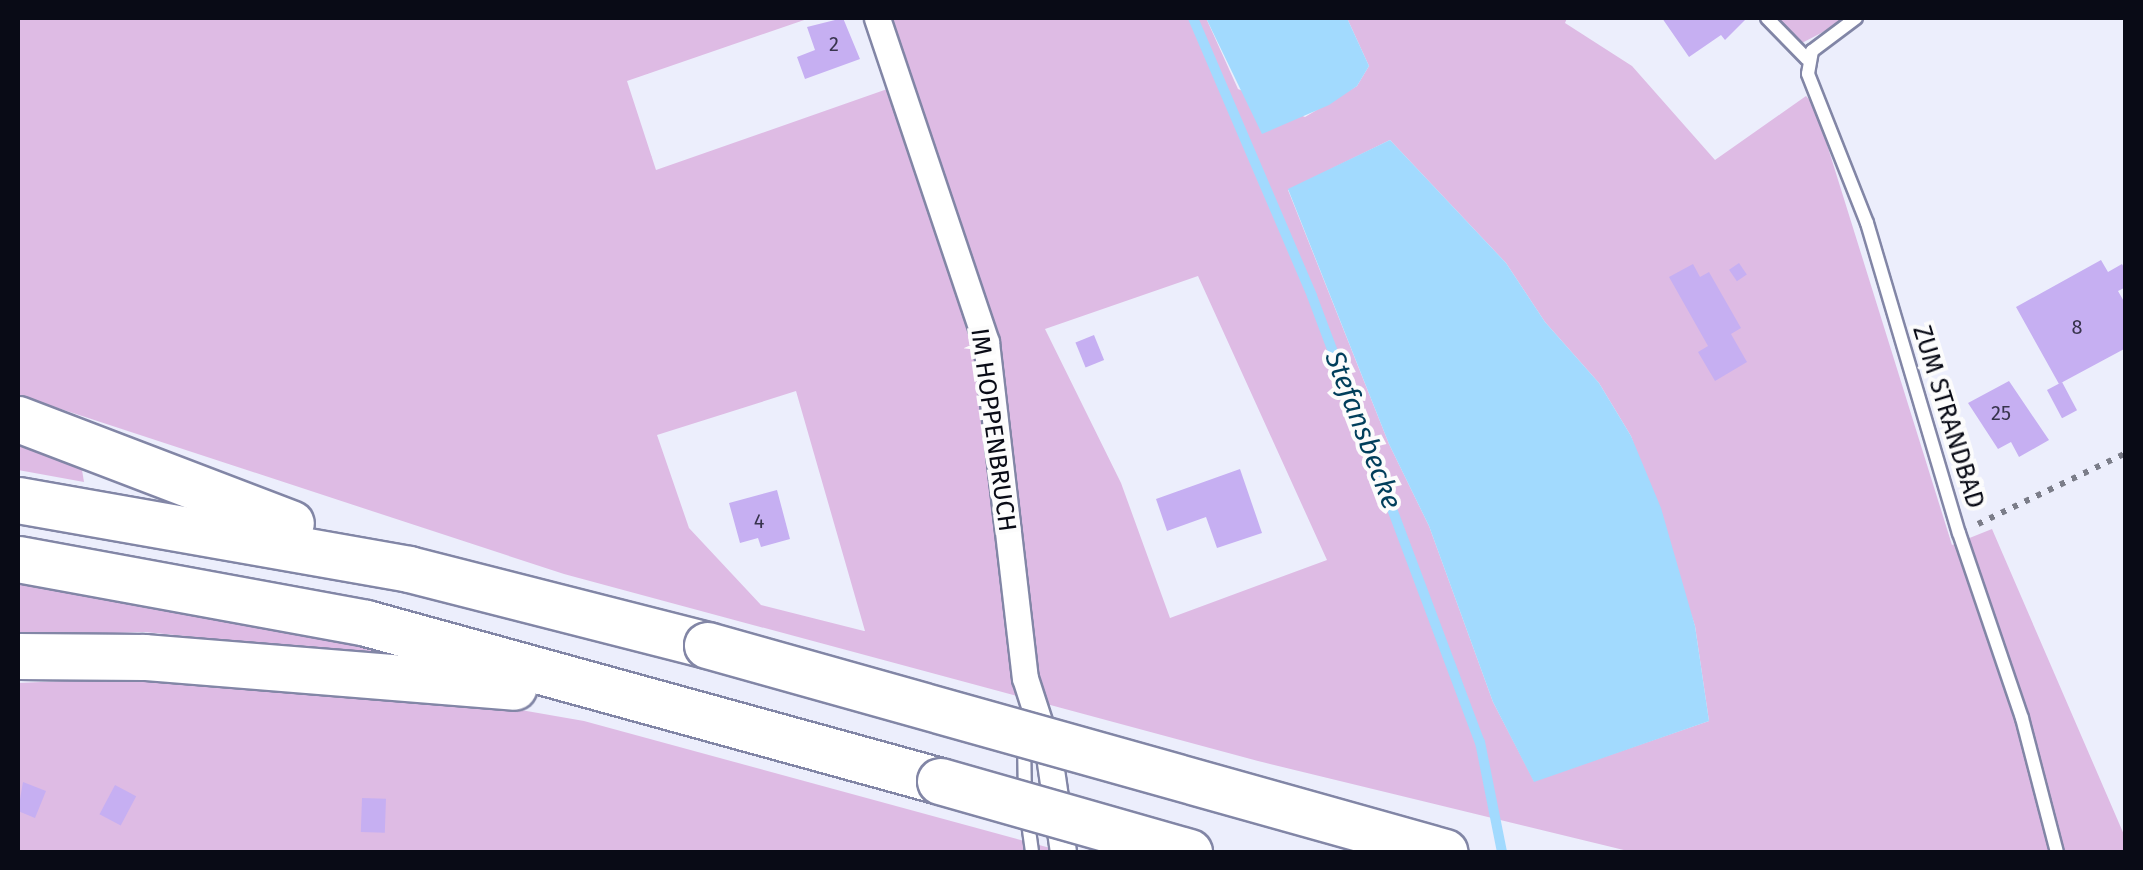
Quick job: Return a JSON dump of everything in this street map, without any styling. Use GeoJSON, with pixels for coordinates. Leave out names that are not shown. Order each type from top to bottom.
{"type":"FeatureCollection","features":[{"type":"Feature","properties":{"kind":"highway"},"geometry":{"type":"LineString","coordinates":[[18,418],[409,569]]}},
{"type":"Feature","properties":{"kind":"highway"},"geometry":{"type":"LineString","coordinates":[[18,500],[409,569],[707,645],[1445,852]]}},
{"type":"Feature","properties":{"kind":"highway"},"geometry":{"type":"LineString","coordinates":[[18,559],[366,623],[1189,852]]}},
{"type":"Feature","properties":{"kind":"highway"},"geometry":{"type":"LineString","coordinates":[[18,656],[144,656],[466,681],[691,711]]}},
{"type":"Feature","properties":{"kind":"street","name":"IM HOPPENBRUCH"},"geometry":{"type":"LineString","coordinates":[[877,18],[986,342],[1025,678],[1048,749],[1063,852]]}},
{"type":"Feature","properties":{"kind":"lane"},"geometry":{"type":"LineString","coordinates":[[1768,18],[1807,59],[1856,18]]}},
{"type":"Feature","properties":{"kind":"lane","name":"ZUM STRANDBAD"},"geometry":{"type":"LineString","coordinates":[[1807,59],[1867,223],[1959,533],[2022,718],[2057,852]]}},
{"type":"Feature","properties":{"kind":"lane"},"geometry":{"type":"LineString","coordinates":[[1025,678],[1023,781],[1032,852]]}},
{"type":"Feature","properties":{"kind":"path"},"geometry":{"type":"LineString","coordinates":[[1959,533],[2126,452]]}},
{"type":"Feature","properties":{"kind":"shaded area"},"geometry":{"type":"Polygon","coordinates":[[[18,18],[810,18],[627,81],[656,170],[893,87],[869,18],[1206,18],[1238,89],[1305,117],[1357,86],[1369,66],[1347,18],[1567,18],[1565,23],[1632,66],[1715,160],[1806,96],[1815,106],[1952,545],[1992,529],[2125,837],[2125,852],[1632,852],[1258,761],[564,574],[18,395],[18,18]],[[1390,140],[1288,190],[1389,444],[1429,526],[1493,702],[1534,781],[1709,721],[1695,626],[1631,436],[1599,383],[1545,322],[1506,263],[1390,140]],[[1198,276],[1045,329],[1121,483],[1170,618],[1327,560],[1198,276]],[[796,391],[657,435],[689,528],[761,605],[865,631],[796,391]]]}},
{"type":"Feature","properties":{"kind":"shaded area"},"geometry":{"type":"Polygon","coordinates":[[[1777,18],[1850,18],[1798,45],[1777,18]]]}},
{"type":"Feature","properties":{"kind":"shaded area"},"geometry":{"type":"Polygon","coordinates":[[[18,434],[80,458],[84,482],[18,470],[18,434]]]}},
{"type":"Feature","properties":{"kind":"shaded area"},"geometry":{"type":"Polygon","coordinates":[[[18,582],[287,623],[424,660],[145,632],[18,636],[18,582]]]}},
{"type":"Feature","properties":{"kind":"shaded area"},"geometry":{"type":"Polygon","coordinates":[[[179,676],[405,690],[584,721],[1065,852],[18,852],[18,683],[179,676]]]}},
{"type":"Feature","properties":{"kind":"water"},"geometry":{"type":"Polygon","coordinates":[[[1206,18],[1347,18],[1369,66],[1357,86],[1329,105],[1262,134],[1206,18]]]}},
{"type":"Feature","properties":{"kind":"water"},"geometry":{"type":"Polygon","coordinates":[[[1390,140],[1506,263],[1545,322],[1599,383],[1631,436],[1661,508],[1695,626],[1709,721],[1534,782],[1493,702],[1429,526],[1389,444],[1288,189],[1390,140]]]}},
{"type":"Feature","properties":{"kind":"building"},"geometry":{"type":"Polygon","coordinates":[[[843,18],[860,59],[805,79],[797,57],[815,50],[807,27],[843,18]]]}},
{"type":"Feature","properties":{"kind":"building"},"geometry":{"type":"Polygon","coordinates":[[[1662,18],[1747,18],[1725,40],[1721,35],[1689,57],[1662,18]]]}},
{"type":"Feature","properties":{"kind":"building"},"geometry":{"type":"Polygon","coordinates":[[[2101,260],[2108,272],[2122,264],[2126,271],[2126,287],[2118,291],[2126,305],[2126,348],[2059,384],[2016,307],[2101,260]]]}},
{"type":"Feature","properties":{"kind":"building"},"geometry":{"type":"Polygon","coordinates":[[[1739,263],[1747,275],[1737,281],[1729,270],[1739,263]]]}},
{"type":"Feature","properties":{"kind":"building"},"geometry":{"type":"Polygon","coordinates":[[[1693,264],[1700,277],[1709,272],[1741,328],[1731,334],[1747,362],[1715,381],[1698,352],[1708,346],[1669,277],[1693,264]]]}},
{"type":"Feature","properties":{"kind":"building"},"geometry":{"type":"Polygon","coordinates":[[[1094,335],[1104,360],[1086,368],[1075,342],[1094,335]]]}},
{"type":"Feature","properties":{"kind":"building"},"geometry":{"type":"Polygon","coordinates":[[[2009,381],[2049,440],[2019,457],[2011,442],[1998,449],[1968,403],[2009,381]]]}},
{"type":"Feature","properties":{"kind":"building"},"geometry":{"type":"Polygon","coordinates":[[[2062,382],[2077,410],[2062,418],[2047,390],[2062,382]]]}},
{"type":"Feature","properties":{"kind":"building"},"geometry":{"type":"Polygon","coordinates":[[[1240,469],[1262,533],[1217,548],[1206,517],[1167,531],[1156,499],[1240,469]]]}},
{"type":"Feature","properties":{"kind":"building"},"geometry":{"type":"Polygon","coordinates":[[[777,490],[790,539],[761,547],[758,538],[740,543],[729,503],[777,490]]]}},
{"type":"Feature","properties":{"kind":"building"},"geometry":{"type":"Polygon","coordinates":[[[23,782],[46,791],[35,818],[18,811],[23,782]]]}},
{"type":"Feature","properties":{"kind":"building"},"geometry":{"type":"Polygon","coordinates":[[[115,785],[136,796],[121,825],[100,814],[115,785]]]}},
{"type":"Feature","properties":{"kind":"building"},"geometry":{"type":"Polygon","coordinates":[[[362,798],[386,799],[385,833],[361,832],[362,798]]]}},
{"type":"Feature","properties":{"kind":"waterway","name":"Stefansbecke"},"geometry":{"type":"LineString","coordinates":[[1193,18],[1312,296],[1480,742],[1502,852]]}}]}
